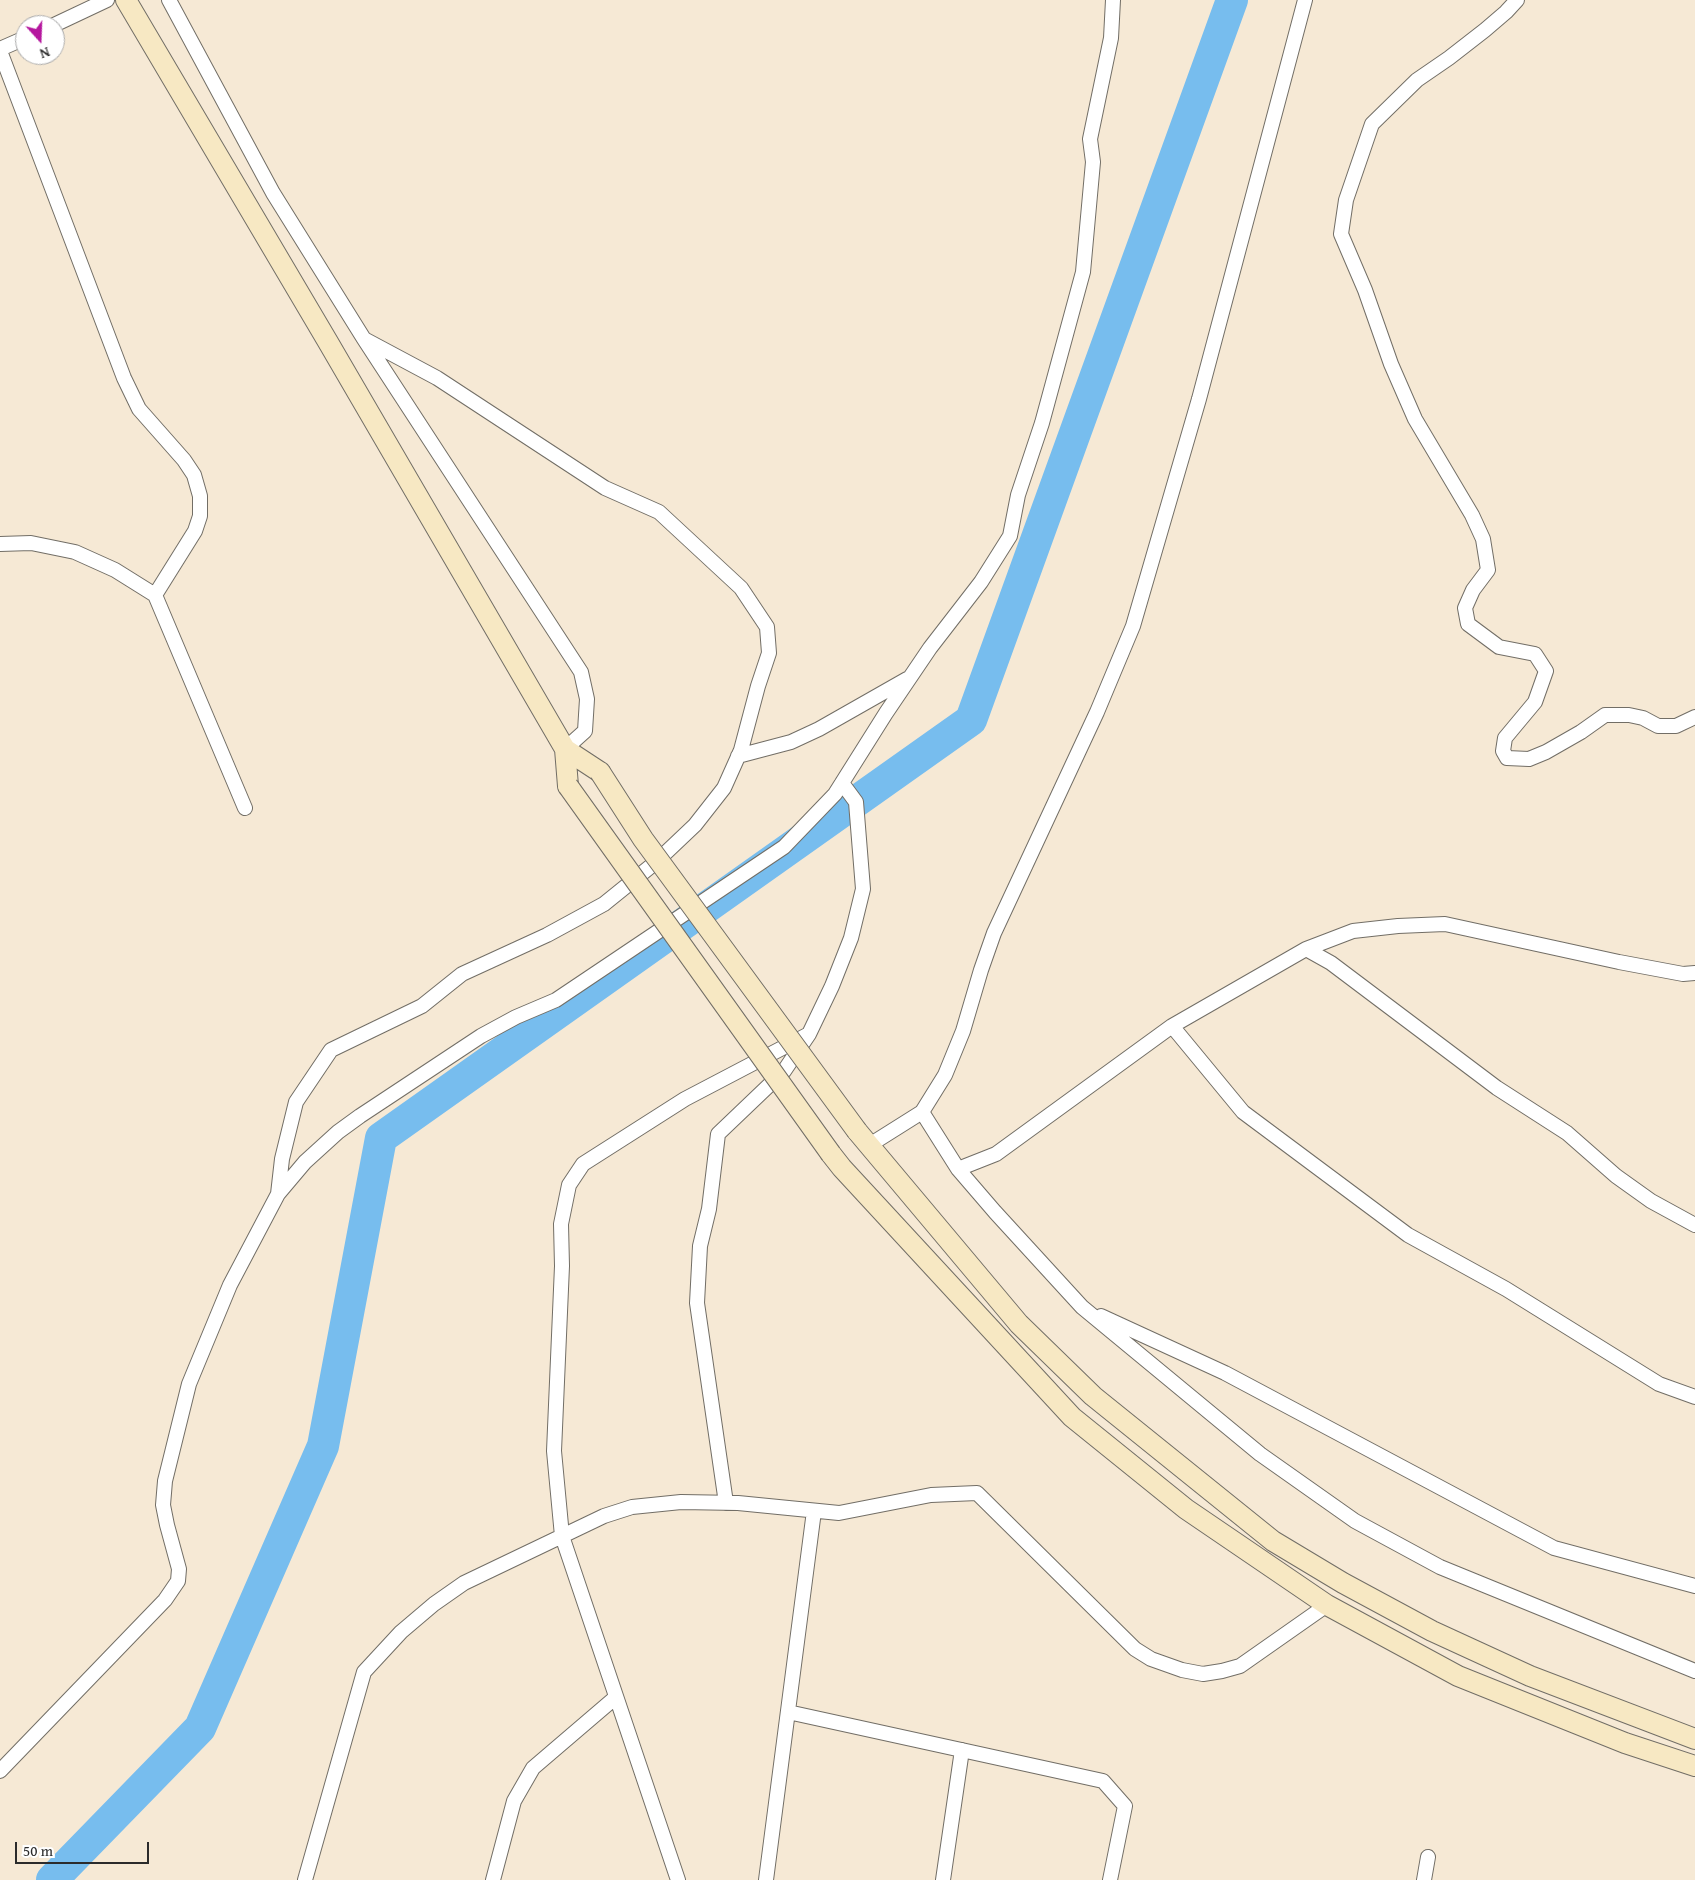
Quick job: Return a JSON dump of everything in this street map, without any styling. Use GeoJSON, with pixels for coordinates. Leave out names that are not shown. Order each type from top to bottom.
{"type":"FeatureCollection","features":[{"type":"Feature","properties":{"kind":"street"},"geometry":{"type":"LineString","coordinates":[[65,20],[107,0]]}},
{"type":"Feature","properties":{"kind":"street"},"geometry":{"type":"LineString","coordinates":[[126,0],[565,749],[568,786],[842,1168],[1072,1417],[1186,1509],[1327,1605],[1458,1676],[1625,1743],[1695,1766]]}},
{"type":"Feature","properties":{"kind":"street"},"geometry":{"type":"LineString","coordinates":[[169,0],[273,193],[364,339],[581,672],[587,699],[586,731],[565,749]]}},
{"type":"Feature","properties":{"kind":"street"},"geometry":{"type":"LineString","coordinates":[[0,1771],[165,1600],[178,1581],[180,1569],[163,1505],[165,1481],[189,1384],[230,1285],[278,1194],[305,1162],[338,1132],[360,1116],[482,1036],[516,1017],[556,1000],[784,847],[835,794],[930,648],[982,582],[1010,536],[1018,495],[1042,423],[1083,272],[1093,162],[1090,139],[1111,38],[1113,0]]}},
{"type":"Feature","properties":{"kind":"street"},"geometry":{"type":"LineString","coordinates":[[862,1139],[922,1112],[945,1075],[963,1031],[994,933],[1097,712],[1133,626],[1199,399],[1305,0]]}},
{"type":"Feature","properties":{"kind":"street"},"geometry":{"type":"LineString","coordinates":[[1517,0],[1485,30],[1417,80],[1372,124],[1346,200],[1342,234],[1365,290],[1391,364],[1415,419],[1472,515],[1483,539],[1488,570],[1473,590],[1466,608],[1468,624],[1499,647],[1535,654],[1546,671],[1535,702],[1505,738],[1503,751],[1507,758],[1529,759],[1546,752],[1581,732],[1605,715],[1629,715],[1643,718],[1658,726],[1676,726],[1695,717]]}},
{"type":"Feature","properties":{"kind":"street"},"geometry":{"type":"LineString","coordinates":[[15,43],[0,50],[124,378],[139,409],[184,460],[194,475],[200,496],[200,516],[195,531],[155,596]]}},
{"type":"Feature","properties":{"kind":"street"},"geometry":{"type":"LineString","coordinates":[[278,1194],[282,1159],[296,1102],[331,1050],[422,1006],[462,974],[547,935],[604,904],[656,862],[695,825],[724,788],[738,756],[769,653],[767,627],[741,588],[659,512],[605,488],[436,378],[364,339]]}},
{"type":"Feature","properties":{"kind":"street"},"geometry":{"type":"LineString","coordinates":[[0,544],[31,543],[75,552],[115,570],[155,596],[244,808]]}},
{"type":"Feature","properties":{"kind":"street"},"geometry":{"type":"LineString","coordinates":[[738,756],[791,742],[819,729],[910,678]]}},
{"type":"Feature","properties":{"kind":"street"},"geometry":{"type":"LineString","coordinates":[[565,749],[600,772],[643,839],[862,1139],[1019,1324],[1093,1396],[1273,1541],[1343,1583],[1432,1631],[1530,1676],[1695,1739]]}},
{"type":"Feature","properties":{"kind":"street"},"geometry":{"type":"LineString","coordinates":[[726,1503],[697,1303],[700,1246],[709,1209],[718,1134],[784,1071],[809,1034],[852,938],[863,889],[856,802],[842,783]]}},
{"type":"Feature","properties":{"kind":"street"},"geometry":{"type":"LineString","coordinates":[[958,1169],[996,1154],[1172,1026],[1306,949],[1353,931],[1398,926],[1445,924],[1619,962],[1689,974],[1695,982]]}},
{"type":"Feature","properties":{"kind":"street"},"geometry":{"type":"LineString","coordinates":[[1306,949],[1330,963],[1496,1088],[1567,1133],[1616,1176],[1651,1201],[1695,1225]]}},
{"type":"Feature","properties":{"kind":"street"},"geometry":{"type":"LineString","coordinates":[[1172,1026],[1243,1112],[1408,1235],[1506,1289],[1659,1384],[1695,1397]]}},
{"type":"Feature","properties":{"kind":"street"},"geometry":{"type":"LineString","coordinates":[[678,1880],[562,1536],[554,1451],[562,1266],[561,1224],[569,1185],[583,1164],[671,1108],[809,1034]]}},
{"type":"Feature","properties":{"kind":"street"},"geometry":{"type":"LineString","coordinates":[[922,1112],[958,1169],[1082,1307],[1260,1454],[1355,1520],[1440,1567],[1695,1670]]}},
{"type":"Feature","properties":{"kind":"street"},"geometry":{"type":"LineString","coordinates":[[1082,1307],[1225,1373],[1554,1548],[1695,1586]]}},
{"type":"Feature","properties":{"kind":"street"},"geometry":{"type":"LineString","coordinates":[[305,1880],[364,1672],[401,1632],[434,1604],[464,1583],[604,1516],[632,1507],[681,1502],[726,1503],[839,1513],[931,1494],[977,1493],[1135,1649],[1151,1659],[1182,1670],[1203,1674],[1240,1666],[1327,1605]]}},
{"type":"Feature","properties":{"kind":"street"},"geometry":{"type":"LineString","coordinates":[[766,1880],[814,1511]]}},
{"type":"Feature","properties":{"kind":"street"},"geometry":{"type":"LineString","coordinates":[[493,1880],[514,1800],[533,1768],[616,1697]]}},
{"type":"Feature","properties":{"kind":"street"},"geometry":{"type":"LineString","coordinates":[[788,1712],[1103,1781],[1125,1806],[1110,1880]]}},
{"type":"Feature","properties":{"kind":"street"},"geometry":{"type":"LineString","coordinates":[[943,1880],[962,1750]]}},
{"type":"Feature","properties":{"kind":"street"},"geometry":{"type":"LineString","coordinates":[[1424,1880],[1428,1857]]}},
{"type":"Feature","properties":{"kind":"waterway"},"geometry":{"type":"LineString","coordinates":[[52,1880],[200,1728],[323,1446],[381,1138],[971,720],[1232,0]]}}]}
